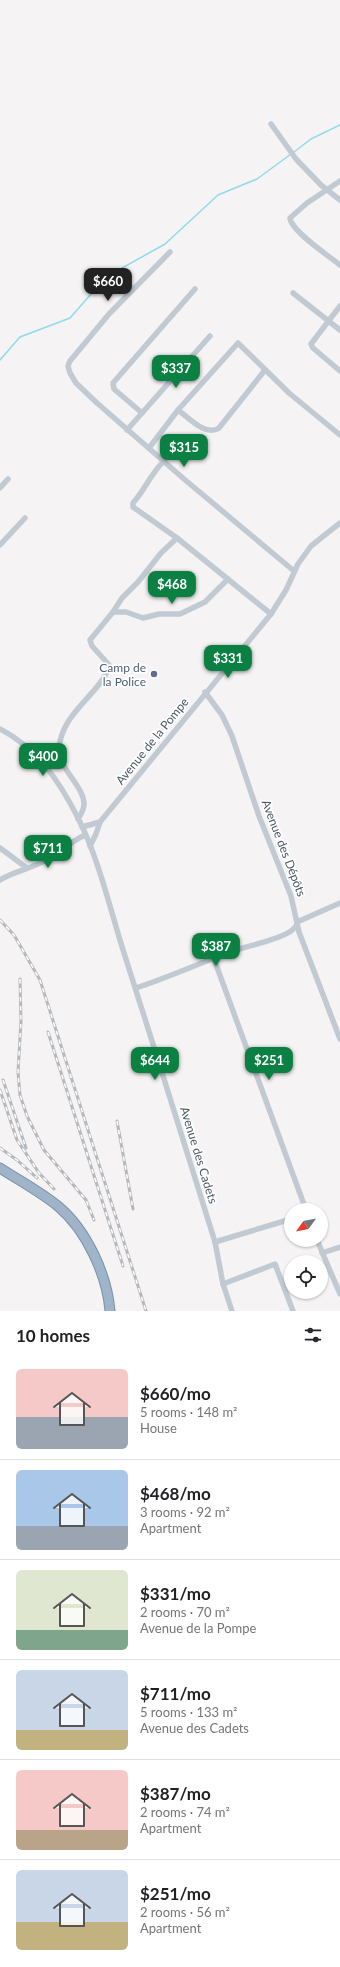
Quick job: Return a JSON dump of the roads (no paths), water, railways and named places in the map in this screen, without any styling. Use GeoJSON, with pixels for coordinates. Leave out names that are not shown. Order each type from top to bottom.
{"type":"FeatureCollection","features":[{"type":"Feature","properties":{"kind":"highway"},"geometry":{"type":"LineString","coordinates":[[0,1168],[60,1208],[76,1225],[84,1237],[100,1270],[110,1311]]}},
{"type":"Feature","properties":{"kind":"street"},"geometry":{"type":"LineString","coordinates":[[271,124],[296,159],[327,190],[340,200]]}},
{"type":"Feature","properties":{"kind":"street"},"geometry":{"type":"LineString","coordinates":[[340,181],[293,213],[290,218],[290,221],[304,235],[340,265]]}},
{"type":"Feature","properties":{"kind":"street"},"geometry":{"type":"LineString","coordinates":[[170,252],[94,331],[70,361],[68,366],[76,383],[127,430],[294,571]]}},
{"type":"Feature","properties":{"kind":"street"},"geometry":{"type":"LineString","coordinates":[[142,413],[114,389],[113,383],[195,289]]}},
{"type":"Feature","properties":{"kind":"street"},"geometry":{"type":"LineString","coordinates":[[294,293],[340,330]]}},
{"type":"Feature","properties":{"kind":"street"},"geometry":{"type":"LineString","coordinates":[[340,306],[311,344],[311,346],[340,371]]}},
{"type":"Feature","properties":{"kind":"street"},"geometry":{"type":"LineString","coordinates":[[127,430],[210,336]]}},
{"type":"Feature","properties":{"kind":"street"},"geometry":{"type":"LineString","coordinates":[[148,448],[178,410],[237,344],[295,398],[340,435]]}},
{"type":"Feature","properties":{"kind":"street"},"geometry":{"type":"LineString","coordinates":[[178,410],[203,428],[210,432],[214,431],[219,428],[265,370]]}},
{"type":"Feature","properties":{"kind":"street"},"geometry":{"type":"LineString","coordinates":[[164,461],[156,469],[144,490],[133,503],[133,507],[177,538],[271,614]]}},
{"type":"Feature","properties":{"kind":"street"},"geometry":{"type":"LineString","coordinates":[[0,488],[8,479]]}},
{"type":"Feature","properties":{"kind":"street"},"geometry":{"type":"LineString","coordinates":[[0,545],[25,518]]}},
{"type":"Feature","properties":{"kind":"street","name":"Avenue de la Pompe"},"geometry":{"type":"LineString","coordinates":[[90,846],[100,822],[205,692],[271,614],[286,590],[294,571],[311,546],[340,523]]}},
{"type":"Feature","properties":{"kind":"street"},"geometry":{"type":"LineString","coordinates":[[78,818],[84,804],[83,798],[64,766],[59,749],[71,717],[77,708],[92,693],[109,668],[110,664],[92,646],[90,640],[113,612],[122,598],[138,582],[157,557],[177,538]]}},
{"type":"Feature","properties":{"kind":"street"},"geometry":{"type":"LineString","coordinates":[[113,612],[126,612],[143,618],[159,614],[180,614],[205,602],[228,579]]}},
{"type":"Feature","properties":{"kind":"street","name":"Avenue des Dépôts"},"geometry":{"type":"LineString","coordinates":[[205,692],[222,715],[232,736],[259,816],[291,896],[299,932],[340,1039]]}},
{"type":"Feature","properties":{"kind":"street","name":"Avenue des Cadets"},"geometry":{"type":"LineString","coordinates":[[0,729],[22,742],[46,766],[78,818],[90,846],[215,1242],[223,1284],[232,1311]]}},
{"type":"Feature","properties":{"kind":"street"},"geometry":{"type":"LineString","coordinates":[[82,827],[100,822]]}},
{"type":"Feature","properties":{"kind":"street"},"geometry":{"type":"LineString","coordinates":[[0,880],[10,873],[47,860],[74,840],[85,835]]}},
{"type":"Feature","properties":{"kind":"street"},"geometry":{"type":"LineString","coordinates":[[0,848],[27,868]]}},
{"type":"Feature","properties":{"kind":"street"},"geometry":{"type":"LineString","coordinates":[[292,931],[297,923],[340,903]]}},
{"type":"Feature","properties":{"kind":"street"},"geometry":{"type":"LineString","coordinates":[[136,988],[292,931],[299,932]]}},
{"type":"Feature","properties":{"kind":"street"},"geometry":{"type":"LineString","coordinates":[[214,959],[303,1203]]}},
{"type":"Feature","properties":{"kind":"street"},"geometry":{"type":"LineString","coordinates":[[215,1242],[284,1220]]}},
{"type":"Feature","properties":{"kind":"street"},"geometry":{"type":"LineString","coordinates":[[322,1253],[340,1246]]}},
{"type":"Feature","properties":{"kind":"street"},"geometry":{"type":"LineString","coordinates":[[320,1247],[340,1294]]}},
{"type":"Feature","properties":{"kind":"street"},"geometry":{"type":"LineString","coordinates":[[223,1284],[275,1264],[293,1311]]}},
{"type":"Feature","properties":{"kind":"waterway"},"geometry":{"type":"LineString","coordinates":[[294,152],[311,139],[340,125]]}},
{"type":"Feature","properties":{"kind":"waterway"},"geometry":{"type":"LineString","coordinates":[[0,360],[20,337],[70,318],[106,277],[165,244],[218,195],[257,179],[291,154]]}},
{"type":"Feature","properties":{"kind":"railway"},"geometry":{"type":"LineString","coordinates":[[0,920],[14,935],[40,980],[146,1311]]}},
{"type":"Feature","properties":{"kind":"railway"},"geometry":{"type":"LineString","coordinates":[[20,979],[21,1021],[18,1072],[20,1095],[27,1116],[44,1150],[86,1200],[94,1220]]}},
{"type":"Feature","properties":{"kind":"railway"},"geometry":{"type":"LineString","coordinates":[[48,1032],[123,1266]]}},
{"type":"Feature","properties":{"kind":"railway"},"geometry":{"type":"LineString","coordinates":[[3,1080],[26,1148]]}},
{"type":"Feature","properties":{"kind":"railway"},"geometry":{"type":"LineString","coordinates":[[0,1090],[17,1140],[39,1173],[54,1189]]}},
{"type":"Feature","properties":{"kind":"railway"},"geometry":{"type":"LineString","coordinates":[[117,1121],[133,1209]]}},
{"type":"Feature","properties":{"kind":"railway"},"geometry":{"type":"LineString","coordinates":[[0,1148],[17,1160],[37,1178]]}},
{"type":"Feature","properties":{"kind":"place","name":"Camp de la Police"},"geometry":{"type":"Point","coordinates":[154,674]}}]}
